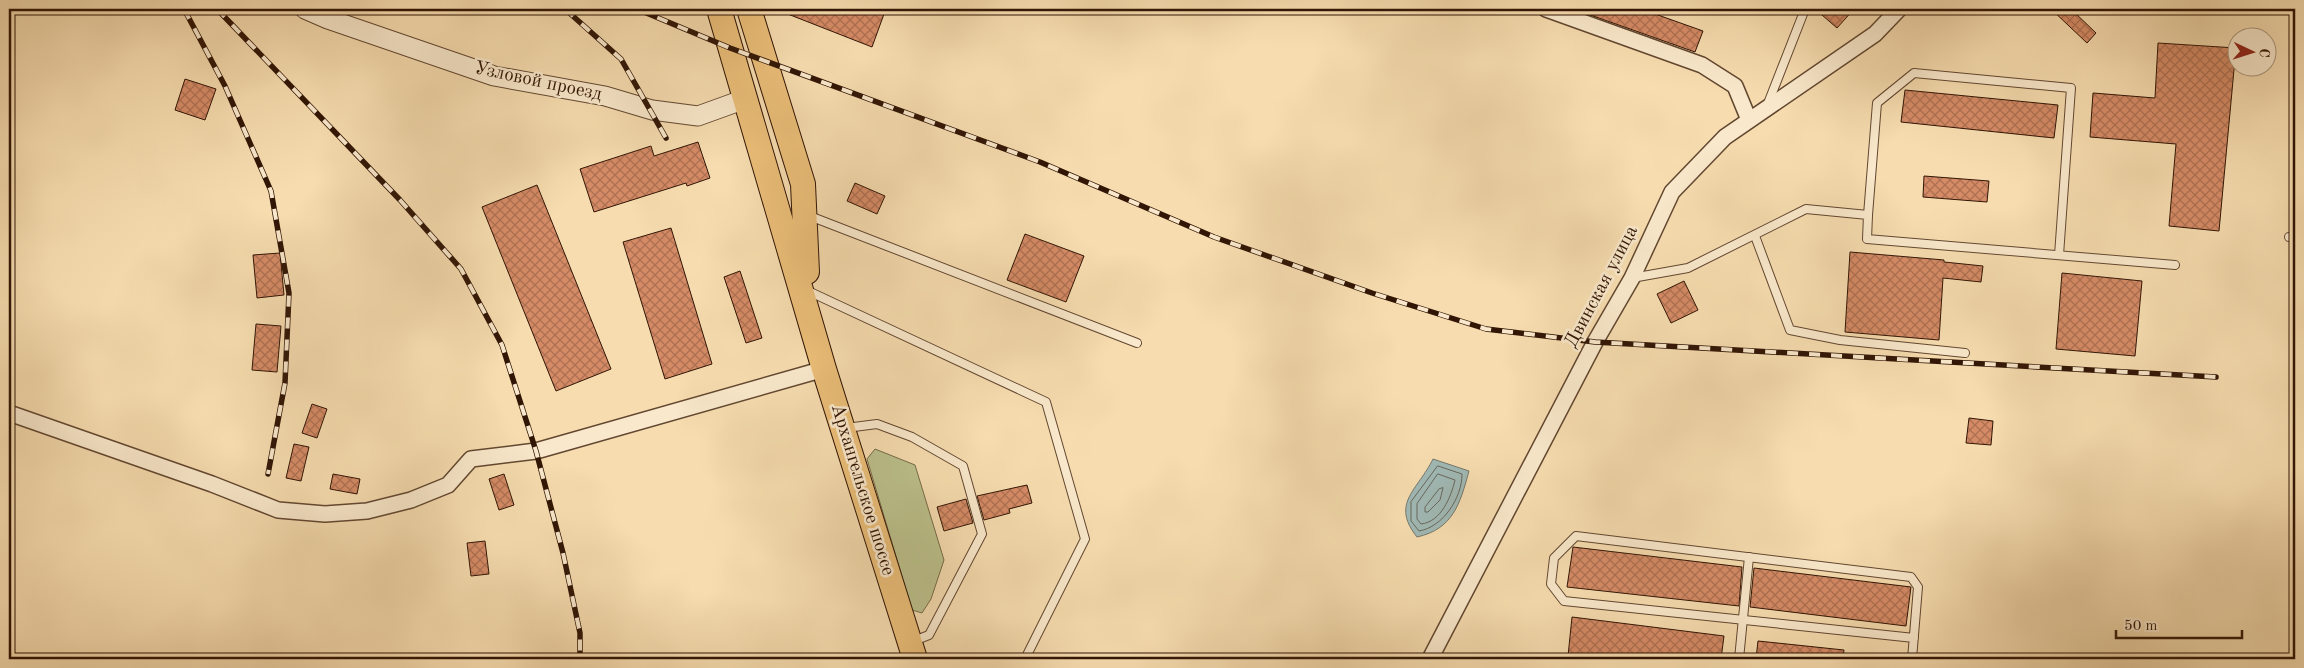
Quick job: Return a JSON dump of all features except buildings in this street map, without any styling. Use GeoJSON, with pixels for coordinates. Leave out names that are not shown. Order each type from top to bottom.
{"type":"FeatureCollection","features":[{"type":"Feature","properties":{"kind":"main road","name":"Архангельское шоссе"},"geometry":{"type":"LineString","coordinates":[[719,9],[824,368],[912,651]]}},
{"type":"Feature","properties":{"kind":"main road","name":"Архангельское шоссе"},"geometry":{"type":"LineString","coordinates":[[750,9],[763,59],[775,90],[803,184],[810,321]]}},
{"type":"Feature","properties":{"kind":"main road"},"geometry":{"type":"LineString","coordinates":[[745,99],[775,90]]}},
{"type":"Feature","properties":{"kind":"main road"},"geometry":{"type":"LineString","coordinates":[[778,206],[804,206]]}},
{"type":"Feature","properties":{"kind":"street","name":"Узловой проезд"},"geometry":{"type":"LineString","coordinates":[[305,9],[328,19],[494,76],[606,96],[652,110],[698,116],[745,99]]}},
{"type":"Feature","properties":{"kind":"street"},"geometry":{"type":"LineString","coordinates":[[1546,9],[1702,65],[1735,86],[1749,120]]}},
{"type":"Feature","properties":{"kind":"street","name":"Двинская улица"},"geometry":{"type":"LineString","coordinates":[[1430,659],[1595,342],[1632,278],[1672,192],[1725,137],[1875,34],[1899,9]]}},
{"type":"Feature","properties":{"kind":"street"},"geometry":{"type":"LineString","coordinates":[[9,413],[212,484],[278,510],[325,514],[367,511],[411,500],[448,485],[471,459],[536,450],[824,368]]}},
{"type":"Feature","properties":{"kind":"lane"},"geometry":{"type":"LineString","coordinates":[[1766,108],[1805,9]]}},
{"type":"Feature","properties":{"kind":"lane"},"geometry":{"type":"LineString","coordinates":[[2059,256],[2071,88],[1914,73],[1878,103],[1867,239],[2059,256],[2176,265]]}},
{"type":"Feature","properties":{"kind":"lane"},"geometry":{"type":"LineString","coordinates":[[804,206],[1136,343]]}},
{"type":"Feature","properties":{"kind":"lane"},"geometry":{"type":"LineString","coordinates":[[1632,278],[1688,268],[1806,209],[1868,215]]}},
{"type":"Feature","properties":{"kind":"lane"},"geometry":{"type":"LineString","coordinates":[[1755,236],[1790,330],[1840,340],[1965,353]]}},
{"type":"Feature","properties":{"kind":"lane"},"geometry":{"type":"LineString","coordinates":[[808,291],[1046,402],[1085,539],[1025,659]]}},
{"type":"Feature","properties":{"kind":"lane"},"geometry":{"type":"LineString","coordinates":[[843,429],[878,424],[912,437],[963,466],[982,534],[929,635],[912,651]]}},
{"type":"Feature","properties":{"kind":"lane"},"geometry":{"type":"LineString","coordinates":[[1912,659],[1914,638],[1918,587],[1911,577],[1576,536],[1554,558],[1551,584],[1564,601],[1914,638]]}},
{"type":"Feature","properties":{"kind":"lane"},"geometry":{"type":"LineString","coordinates":[[1738,659],[1749,558]]}},
{"type":"Feature","properties":{"kind":"green space"},"geometry":{"type":"Polygon","coordinates":[[[875,449],[915,465],[944,560],[931,599],[922,613],[912,610],[867,459],[875,449]]]}},
{"type":"Feature","properties":{"kind":"water"},"geometry":{"type":"Polygon","coordinates":[[[1433,459],[1469,471],[1458,504],[1447,521],[1439,528],[1417,537],[1409,525],[1406,506],[1414,488],[1433,459]]]}},
{"type":"Feature","properties":{"kind":"railway"},"geometry":{"type":"LineString","coordinates":[[184,9],[225,86],[271,191],[289,293],[285,383],[268,474]]}},
{"type":"Feature","properties":{"kind":"railway"},"geometry":{"type":"LineString","coordinates":[[217,9],[400,200],[461,269],[502,345],[536,451],[563,553],[580,633],[580,659]]}},
{"type":"Feature","properties":{"kind":"railway"},"geometry":{"type":"LineString","coordinates":[[565,9],[621,59],[666,138]]}},
{"type":"Feature","properties":{"kind":"railway"},"geometry":{"type":"LineString","coordinates":[[637,9],[730,48],[1040,162],[1214,237],[1372,293],[1486,329],[1595,342],[2216,377]]}}]}
